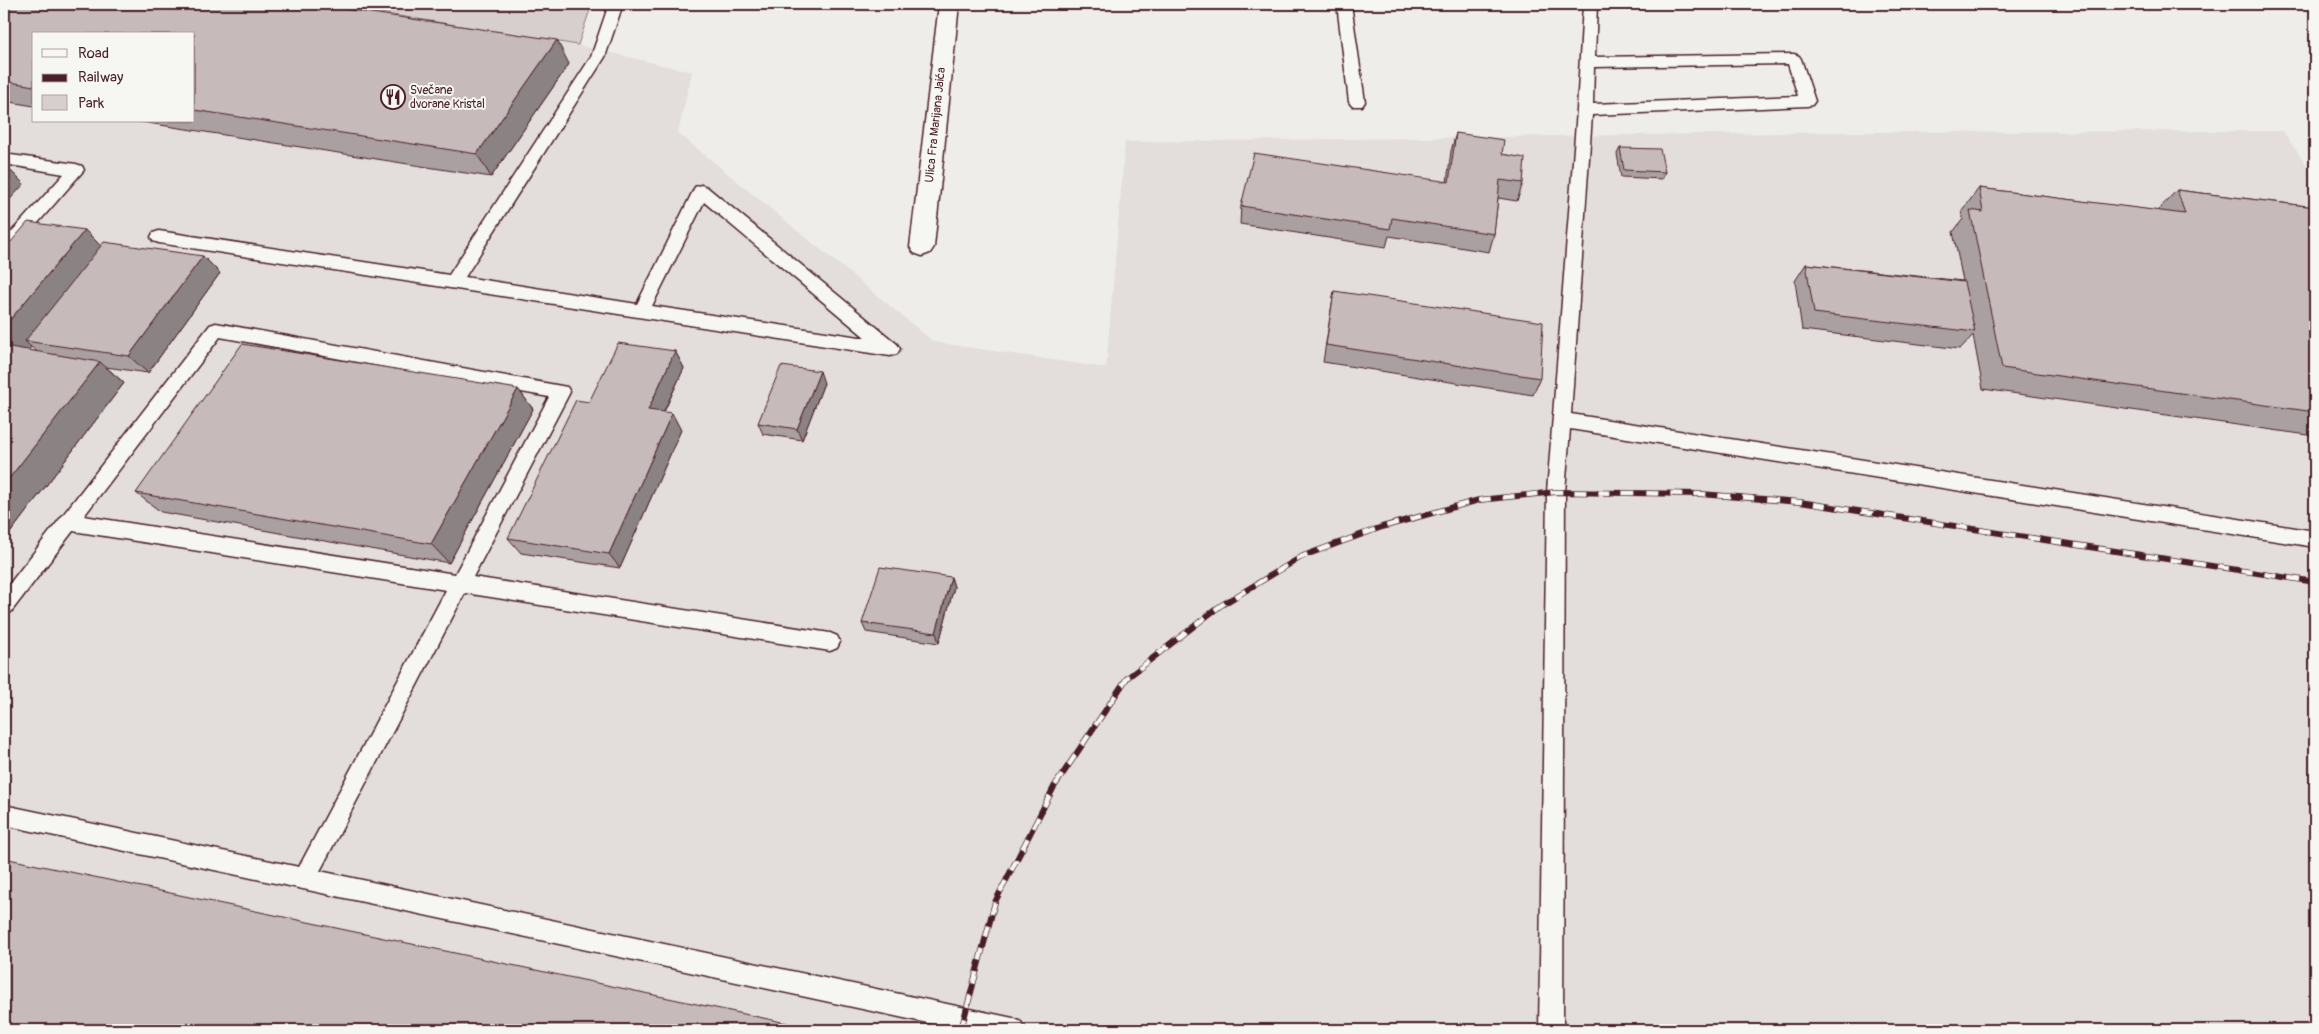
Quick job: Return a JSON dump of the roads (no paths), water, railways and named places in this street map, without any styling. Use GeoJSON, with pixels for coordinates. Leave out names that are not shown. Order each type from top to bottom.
{"type":"FeatureCollection","features":[{"type":"Feature","properties":{"kind":"street","name":"Ulica Fra Marijana Jaića"},"geometry":{"type":"LineString","coordinates":[[922,246],[949,4]]}},
{"type":"Feature","properties":{"kind":"lane"},"geometry":{"type":"LineString","coordinates":[[453,282],[598,57],[616,4]]}},
{"type":"Feature","properties":{"kind":"lane"},"geometry":{"type":"LineString","coordinates":[[1344,4],[1357,102]]}},
{"type":"Feature","properties":{"kind":"lane"},"geometry":{"type":"LineString","coordinates":[[1551,1030],[1556,492],[1585,110],[1590,4]]}},
{"type":"Feature","properties":{"kind":"lane"},"geometry":{"type":"LineString","coordinates":[[1585,110],[1807,101],[1794,59],[1587,62]]}},
{"type":"Feature","properties":{"kind":"lane"},"geometry":{"type":"LineString","coordinates":[[4,160],[76,170],[4,251]]}},
{"type":"Feature","properties":{"kind":"lane"},"geometry":{"type":"LineString","coordinates":[[159,236],[453,282],[641,312],[699,321],[891,349],[700,191],[641,312]]}},
{"type":"Feature","properties":{"kind":"lane"},"geometry":{"type":"LineString","coordinates":[[4,606],[216,330],[561,392],[304,879]]}},
{"type":"Feature","properties":{"kind":"lane"},"geometry":{"type":"LineString","coordinates":[[1562,420],[2315,539]]}},
{"type":"Feature","properties":{"kind":"lane"},"geometry":{"type":"LineString","coordinates":[[68,522],[830,642]]}},
{"type":"Feature","properties":{"kind":"lane"},"geometry":{"type":"LineString","coordinates":[[4,815],[304,879],[933,1022],[1013,1030]]}},
{"type":"Feature","properties":{"kind":"railway"},"geometry":{"type":"LineString","coordinates":[[961,1030],[995,902],[1054,787],[1127,678],[1220,606],[1303,556],[1382,527],[1479,500],[1556,492],[1701,494],[1800,502],[2315,582]]}},
{"type":"Feature","properties":{"kind":"place","name":"Svečane dvorane Kristal"},"geometry":{"type":"Point","coordinates":[393,97]}}]}
